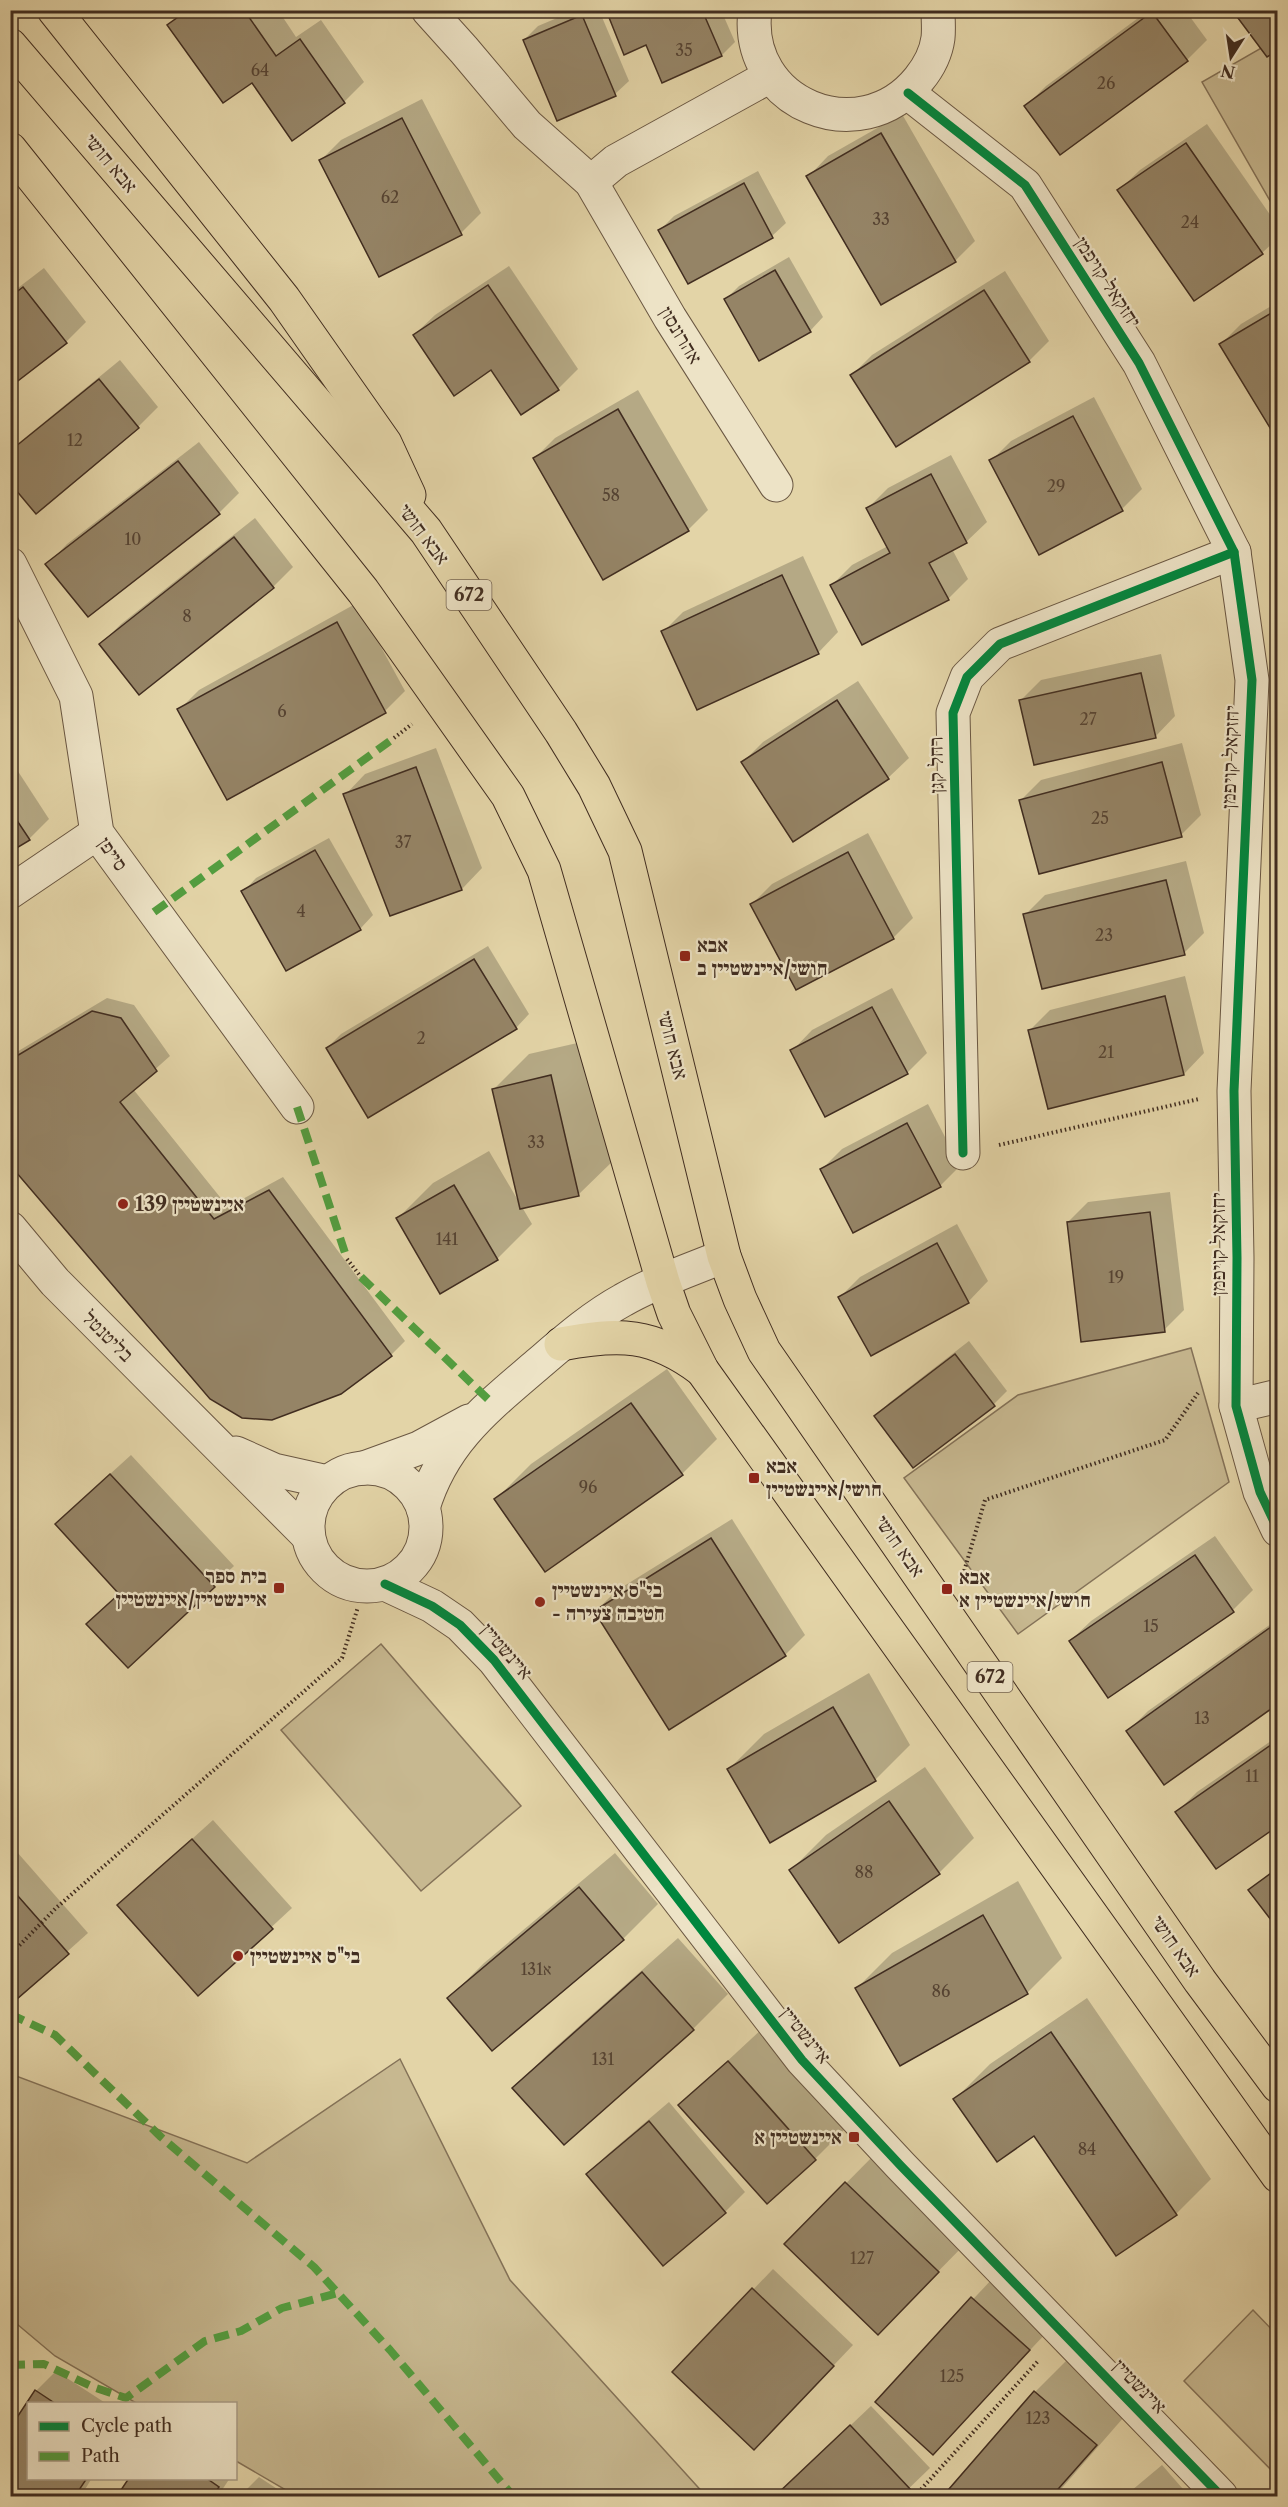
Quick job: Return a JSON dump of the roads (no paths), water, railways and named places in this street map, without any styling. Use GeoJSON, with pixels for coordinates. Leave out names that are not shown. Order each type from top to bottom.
{"type":"FeatureCollection","features":[{"type":"Feature","properties":{"kind":"main road"},"geometry":{"type":"LineString","coordinates":[[54,10],[284,299],[385,443],[426,531]]}},
{"type":"Feature","properties":{"kind":"main road","name":"אבא חושי"},"geometry":{"type":"LineString","coordinates":[[10,45],[426,531],[594,786],[625,851],[724,1256],[740,1299],[764,1351],[1200,1981],[1278,2086]]}},
{"type":"Feature","properties":{"kind":"main road","name":"672"},"geometry":{"type":"LineString","coordinates":[[10,149],[363,591],[508,796],[544,870],[663,1282],[674,1314],[702,1370],[1278,2176]]}},
{"type":"Feature","properties":{"kind":"main road"},"geometry":{"type":"LineString","coordinates":[[561,1344],[619,1336],[668,1347],[702,1370]]}},
{"type":"Feature","properties":{"kind":"street","name":"אהרונסון"},"geometry":{"type":"LineString","coordinates":[[428,10],[527,125],[591,182],[676,328],[776,485]]}},
{"type":"Feature","properties":{"kind":"street"},"geometry":{"type":"LineString","coordinates":[[755,10],[753,26],[758,52],[770,76],[792,98],[820,112],[851,116],[882,109],[908,93],[928,69],[938,39],[938,10]]}},
{"type":"Feature","properties":{"kind":"street"},"geometry":{"type":"LineString","coordinates":[[591,182],[616,161],[770,76]]}},
{"type":"Feature","properties":{"kind":"street","name":"יחזקאל קויפמן"},"geometry":{"type":"LineString","coordinates":[[908,93],[1025,184],[1138,363],[1234,552],[1252,680],[1234,1091],[1237,1258],[1236,1406],[1260,1492],[1278,1530]]}},
{"type":"Feature","properties":{"kind":"street","name":"רחל קגן"},"geometry":{"type":"LineString","coordinates":[[963,1153],[953,713],[967,677],[1000,644],[1234,552]]}},
{"type":"Feature","properties":{"kind":"street","name":"סייפן"},"geometry":{"type":"LineString","coordinates":[[10,564],[76,696],[97,833],[297,1107]]}},
{"type":"Feature","properties":{"kind":"street"},"geometry":{"type":"LineString","coordinates":[[10,892],[97,833]]}},
{"type":"Feature","properties":{"kind":"street","name":"בליטנטל"},"geometry":{"type":"LineString","coordinates":[[10,1228],[55,1282],[308,1536]]}},
{"type":"Feature","properties":{"kind":"street"},"geometry":{"type":"LineString","coordinates":[[423,1508],[430,1486],[444,1461],[476,1418],[561,1344],[622,1300],[724,1256]]}},
{"type":"Feature","properties":{"kind":"street"},"geometry":{"type":"LineString","coordinates":[[1236,1406],[1278,1395]]}},
{"type":"Feature","properties":{"kind":"street"},"geometry":{"type":"LineString","coordinates":[[364,1468],[384,1470],[401,1479],[415,1491],[423,1508],[427,1527],[424,1545],[415,1562],[402,1575],[375,1585],[345,1582],[328,1572],[315,1556],[308,1536],[309,1516],[316,1497],[328,1482],[345,1472],[364,1468],[419,1448],[476,1418]]}},
{"type":"Feature","properties":{"kind":"street","name":"בליטנטל"},"geometry":{"type":"LineString","coordinates":[[211,1439],[246,1460],[274,1470],[328,1482]]}},
{"type":"Feature","properties":{"kind":"street","name":"איינשטיין"},"geometry":{"type":"LineString","coordinates":[[375,1585],[432,1606],[460,1625],[494,1660],[802,2060],[901,2166],[1221,2496]]}},
{"type":"Feature","properties":{"kind":"place","name":"אבא חושי/איינשטיין ב"},"geometry":{"type":"Point","coordinates":[685,956]}},
{"type":"Feature","properties":{"kind":"place","name":"איינשטיין 139"},"geometry":{"type":"Point","coordinates":[123,1204]}},
{"type":"Feature","properties":{"kind":"place","name":"אבא חושי/איינשטיין"},"geometry":{"type":"Point","coordinates":[754,1478]}},
{"type":"Feature","properties":{"kind":"place","name":"בית ספר איינשטיין/איינשטיין"},"geometry":{"type":"Point","coordinates":[279,1588]}},
{"type":"Feature","properties":{"kind":"place","name":"אבא חושי/איינשטיין א"},"geometry":{"type":"Point","coordinates":[947,1589]}},
{"type":"Feature","properties":{"kind":"place","name":"בי\"ס איינשטיין - חטיבה צעירה"},"geometry":{"type":"Point","coordinates":[540,1602]}},
{"type":"Feature","properties":{"kind":"place","name":"בי\"ס איינשטיין"},"geometry":{"type":"Point","coordinates":[238,1956]}},
{"type":"Feature","properties":{"kind":"place","name":"איינשטיין א"},"geometry":{"type":"Point","coordinates":[854,2137]}}]}
